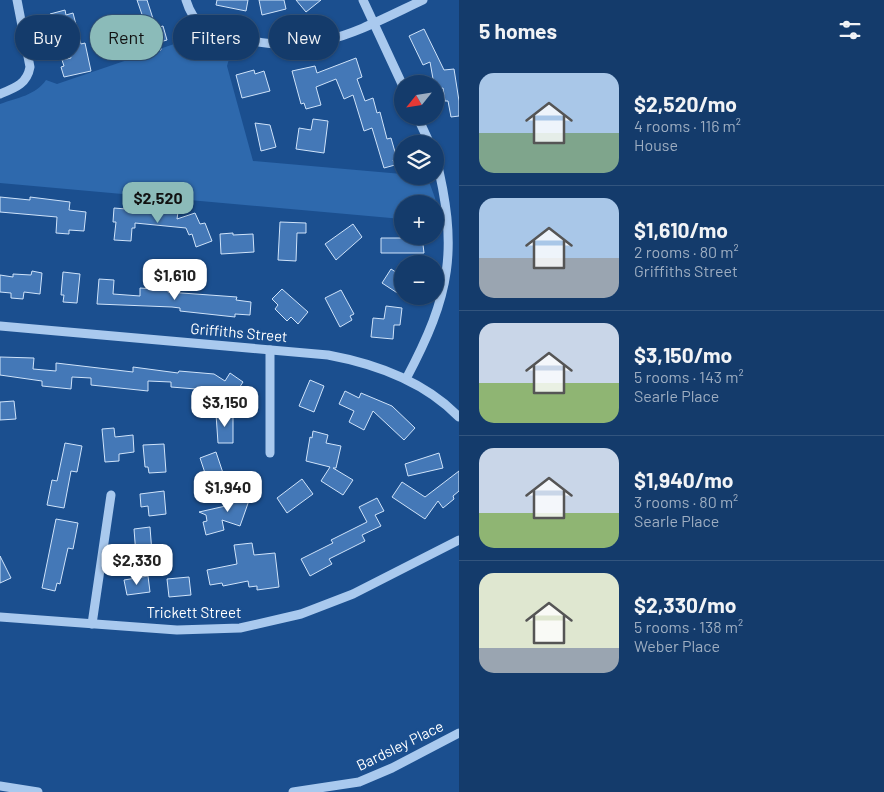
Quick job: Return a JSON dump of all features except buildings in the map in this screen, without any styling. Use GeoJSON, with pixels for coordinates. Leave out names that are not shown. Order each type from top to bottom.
{"type":"FeatureCollection","features":[{"type":"Feature","properties":{"kind":"street"},"geometry":{"type":"LineString","coordinates":[[0,94],[22,84],[29,75],[30,67],[17,0]]}},
{"type":"Feature","properties":{"kind":"street"},"geometry":{"type":"LineString","coordinates":[[186,0],[192,15],[204,28],[246,40],[275,45],[298,45],[329,40],[374,23],[423,0]]}},
{"type":"Feature","properties":{"kind":"street"},"geometry":{"type":"LineString","coordinates":[[363,0],[398,75]]}},
{"type":"Feature","properties":{"kind":"street"},"geometry":{"type":"LineString","coordinates":[[406,379],[439,316],[450,289],[457,256],[458,239],[454,207],[451,192],[444,175]]}},
{"type":"Feature","properties":{"kind":"street","name":"Griffiths Street"},"geometry":{"type":"LineString","coordinates":[[0,326],[328,355],[376,366],[406,379],[438,399],[459,417]]}},
{"type":"Feature","properties":{"kind":"street"},"geometry":{"type":"LineString","coordinates":[[270,350],[270,453]]}},
{"type":"Feature","properties":{"kind":"street"},"geometry":{"type":"LineString","coordinates":[[92,624],[111,494]]}},
{"type":"Feature","properties":{"kind":"street","name":"Trickett Street"},"geometry":{"type":"LineString","coordinates":[[0,618],[177,630],[240,628],[261,625],[301,614],[353,594],[459,540]]}},
{"type":"Feature","properties":{"kind":"street","name":"Bardsley Place"},"geometry":{"type":"LineString","coordinates":[[293,792],[359,782],[392,768],[459,733]]}},
{"type":"Feature","properties":{"kind":"street"},"geometry":{"type":"LineString","coordinates":[[359,782],[363,792]]}},
{"type":"Feature","properties":{"kind":"street"},"geometry":{"type":"LineString","coordinates":[[0,786],[35,792]]}},
{"type":"Feature","properties":{"kind":"shaded area"},"geometry":{"type":"Polygon","coordinates":[[[173,44],[173,60],[229,60],[227,66],[253,161],[394,173],[394,185],[430,185],[434,195],[394,195],[394,218],[0,183],[0,104],[32,93],[46,80],[57,84],[127,60],[163,60],[163,48],[173,44]]]}}]}
